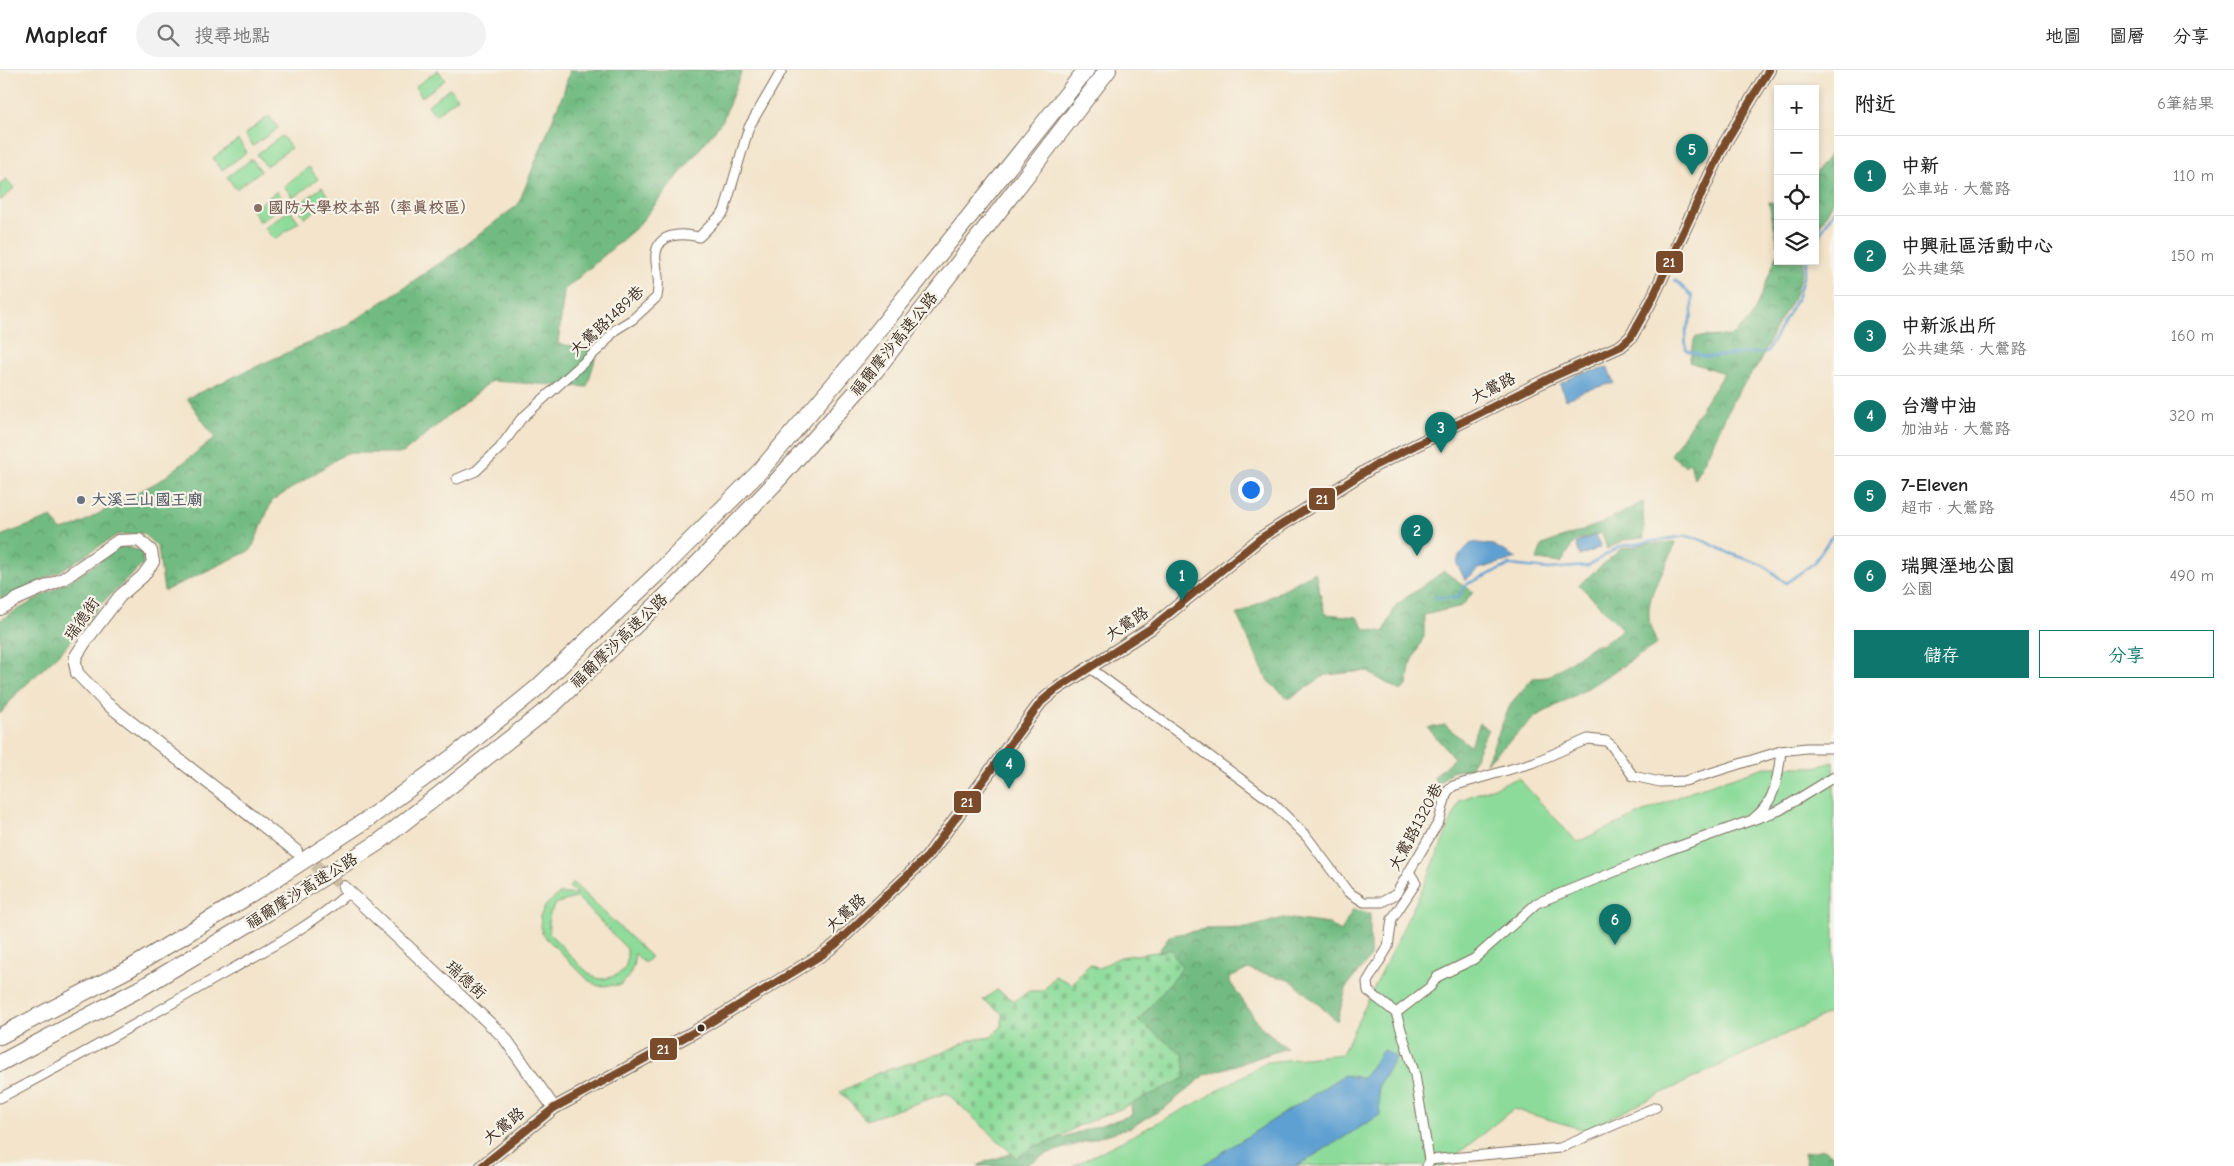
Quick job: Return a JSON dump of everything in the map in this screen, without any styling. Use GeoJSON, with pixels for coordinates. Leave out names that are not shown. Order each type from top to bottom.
{"type":"FeatureCollection","features":[{"type":"Feature","properties":{"kind":"highway","name":"福爾摩沙高速公路"},"geometry":{"type":"LineString","coordinates":[[0,1036],[129,969],[366,821],[454,756],[538,688],[662,570],[760,471],[858,356],[1086,70]]}},
{"type":"Feature","properties":{"kind":"highway","name":"福爾摩沙高速公路"},"geometry":{"type":"LineString","coordinates":[[0,1063],[141,988],[267,913],[379,842],[554,704],[692,569],[775,483],[874,371],[1108,70]]}},
{"type":"Feature","properties":{"kind":"street","name":"大鶯路1489巷"},"geometry":{"type":"LineString","coordinates":[[457,479],[476,471],[500,448],[521,419],[602,346],[615,330],[633,319],[657,296],[658,280],[655,255],[661,243],[673,235],[686,234],[698,237],[724,212],[749,127],[782,70]]}},
{"type":"Feature","properties":{"kind":"street","name":"大鶯路"},"geometry":{"type":"LineString","coordinates":[[482,1166],[554,1108],[696,1031],[823,954],[836,944],[927,857],[1041,702],[1055,690],[1151,628],[1261,538],[1374,466],[1550,378],[1621,346],[1630,337],[1652,299],[1725,143],[1769,70]]}},
{"type":"Feature","properties":{"kind":"street","name":"瑞德街"},"geometry":{"type":"LineString","coordinates":[[0,609],[17,599],[63,579],[118,541],[139,540],[151,551],[153,562],[143,576],[120,596],[87,639],[76,656],[77,673],[106,703],[296,851]]}},
{"type":"Feature","properties":{"kind":"street","name":"大鶯路1320巷"},"geometry":{"type":"LineString","coordinates":[[1090,668],[1272,802],[1307,837],[1348,892],[1356,898],[1375,904],[1390,899],[1410,873],[1439,821],[1447,792],[1453,786],[1464,781],[1535,762],[1588,739],[1606,742],[1610,745],[1633,776],[1666,783],[1685,781],[1781,751],[1806,748],[1834,748]]}},
{"type":"Feature","properties":{"kind":"street"},"geometry":{"type":"LineString","coordinates":[[1746,824],[1765,809],[1773,796],[1781,751]]}},
{"type":"Feature","properties":{"kind":"street"},"geometry":{"type":"LineString","coordinates":[[1396,1013],[1430,987],[1437,978],[1474,959],[1538,903],[1666,851],[1746,824],[1780,810],[1834,777]]}},
{"type":"Feature","properties":{"kind":"street"},"geometry":{"type":"LineString","coordinates":[[1410,873],[1416,883],[1392,919],[1388,948],[1366,982],[1368,991],[1396,1013],[1415,1076],[1428,1163],[1560,1148],[1656,1108]]}},
{"type":"Feature","properties":{"kind":"street","name":"瑞德街"},"geometry":{"type":"LineString","coordinates":[[346,889],[504,1036],[554,1108]]}},
{"type":"Feature","properties":{"kind":"street"},"geometry":{"type":"LineString","coordinates":[[0,1098],[95,1048],[236,967],[332,908],[346,889]]}},
{"type":"Feature","properties":{"kind":"green space"},"geometry":{"type":"Polygon","coordinates":[[[438,70],[445,80],[422,97],[415,87],[438,70]]]}},
{"type":"Feature","properties":{"kind":"green space"},"geometry":{"type":"Polygon","coordinates":[[[570,70],[742,70],[723,120],[637,227],[564,290],[558,344],[598,349],[587,387],[491,381],[403,453],[346,453],[272,501],[251,550],[164,591],[158,548],[143,533],[117,535],[60,571],[0,600],[0,536],[52,517],[60,530],[74,527],[161,480],[215,438],[187,398],[348,325],[446,259],[518,205],[564,91],[570,70]]]}},
{"type":"Feature","properties":{"kind":"green space"},"geometry":{"type":"Polygon","coordinates":[[[450,88],[458,98],[435,115],[428,105],[450,88]]]}},
{"type":"Feature","properties":{"kind":"green space"},"geometry":{"type":"Polygon","coordinates":[[[269,116],[278,128],[253,146],[245,134],[269,116]]]}},
{"type":"Feature","properties":{"kind":"green space"},"geometry":{"type":"Polygon","coordinates":[[[282,136],[291,148],[266,166],[257,154],[282,136]]]}},
{"type":"Feature","properties":{"kind":"green space"},"geometry":{"type":"Polygon","coordinates":[[[238,140],[247,152],[222,170],[213,158],[238,140]]]}},
{"type":"Feature","properties":{"kind":"green space"},"geometry":{"type":"Polygon","coordinates":[[[1834,149],[1834,200],[1819,228],[1819,175],[1819,169],[1834,149]]]}},
{"type":"Feature","properties":{"kind":"green space"},"geometry":{"type":"Polygon","coordinates":[[[252,159],[261,171],[236,189],[227,177],[252,159]]]}},
{"type":"Feature","properties":{"kind":"green space"},"geometry":{"type":"Polygon","coordinates":[[[309,167],[318,179],[293,198],[284,186],[309,167]]]}},
{"type":"Feature","properties":{"kind":"green space"},"geometry":{"type":"Polygon","coordinates":[[[6,179],[14,188],[0,201],[0,184],[6,179]]]}},
{"type":"Feature","properties":{"kind":"green space"},"geometry":{"type":"Polygon","coordinates":[[[322,187],[330,199],[305,218],[297,206],[322,187]]]}},
{"type":"Feature","properties":{"kind":"green space"},"geometry":{"type":"Polygon","coordinates":[[[277,191],[285,203],[260,222],[252,210],[277,191]]]}},
{"type":"Feature","properties":{"kind":"green space"},"geometry":{"type":"Polygon","coordinates":[[[1769,202],[1774,203],[1774,226],[1769,202]]]}},
{"type":"Feature","properties":{"kind":"green space"},"geometry":{"type":"Polygon","coordinates":[[[290,210],[299,222],[274,240],[265,228],[290,210]]]}},
{"type":"Feature","properties":{"kind":"green space"},"geometry":{"type":"Polygon","coordinates":[[[1774,263],[1774,265],[1803,265],[1795,295],[1774,331],[1759,363],[1734,398],[1694,479],[1690,462],[1685,466],[1671,455],[1724,373],[1689,362],[1695,337],[1732,336],[1752,317],[1774,263]]]}},
{"type":"Feature","properties":{"kind":"green space"},"geometry":{"type":"Polygon","coordinates":[[[1643,502],[1644,538],[1624,540],[1607,549],[1602,533],[1575,541],[1561,563],[1537,560],[1542,545],[1600,524],[1643,502]]]}},
{"type":"Feature","properties":{"kind":"green space"},"geometry":{"type":"Polygon","coordinates":[[[1675,542],[1651,597],[1649,607],[1650,624],[1657,644],[1583,691],[1535,717],[1486,763],[1511,703],[1533,678],[1548,677],[1596,644],[1602,645],[1623,629],[1579,585],[1621,549],[1645,544],[1675,542]]]}},
{"type":"Feature","properties":{"kind":"green space"},"geometry":{"type":"Polygon","coordinates":[[[122,546],[142,551],[143,564],[105,600],[63,650],[17,693],[0,714],[0,620],[81,574],[122,546]]]}},
{"type":"Feature","properties":{"kind":"green space"},"geometry":{"type":"Polygon","coordinates":[[[1444,571],[1473,592],[1462,606],[1424,615],[1424,636],[1410,666],[1407,686],[1400,691],[1366,671],[1325,675],[1289,699],[1268,681],[1237,615],[1315,572],[1325,614],[1357,617],[1365,629],[1384,632],[1396,605],[1444,571]]]}},
{"type":"Feature","properties":{"kind":"green space"},"geometry":{"type":"Polygon","coordinates":[[[1480,723],[1488,729],[1470,768],[1451,772],[1437,786],[1434,777],[1454,758],[1428,728],[1445,725],[1470,746],[1480,723]]]}},
{"type":"Feature","properties":{"kind":"green space"},"geometry":{"type":"Polygon","coordinates":[[[1834,762],[1834,1011],[1585,1130],[1513,1109],[1443,1166],[1073,1166],[1198,1102],[1267,1062],[1342,1054],[1427,879],[1460,800],[1518,778],[1577,842],[1691,791],[1765,767],[1816,767],[1834,762]]]}},
{"type":"Feature","properties":{"kind":"green space"},"geometry":{"type":"Polygon","coordinates":[[[573,883],[651,957],[644,963],[635,953],[633,967],[627,979],[620,985],[598,986],[588,980],[542,934],[540,916],[546,905],[559,894],[577,894],[569,887],[573,883]],[[575,898],[555,904],[549,916],[549,933],[594,977],[602,979],[620,973],[625,968],[627,949],[581,901],[575,898]]]}},
{"type":"Feature","properties":{"kind":"green space"},"geometry":{"type":"Polygon","coordinates":[[[1353,909],[1370,913],[1370,958],[1347,986],[1337,1021],[1292,981],[1248,969],[1228,979],[1260,1026],[1287,1048],[1205,1075],[1166,1107],[1131,1127],[1046,1154],[1024,1166],[978,1166],[985,1162],[1132,1115],[1128,1077],[1106,1021],[1142,977],[1169,936],[1205,929],[1247,928],[1284,918],[1329,924],[1341,932],[1353,909]]]}},
{"type":"Feature","properties":{"kind":"green space"},"geometry":{"type":"Polygon","coordinates":[[[1171,950],[1182,968],[1138,1021],[1184,1055],[1185,1078],[1118,1110],[1078,1126],[1056,1139],[1033,1147],[1017,1158],[947,1093],[866,1120],[840,1092],[878,1073],[942,1053],[970,1040],[991,1037],[1002,1026],[1002,1013],[983,1000],[997,990],[1015,1001],[1029,991],[1043,991],[1055,976],[1072,984],[1089,964],[1099,968],[1120,957],[1171,950]]]}},
{"type":"Feature","properties":{"kind":"green space"},"geometry":{"type":"Polygon","coordinates":[[[1824,1149],[1834,1156],[1834,1166],[1807,1166],[1804,1153],[1824,1149]]]}},
{"type":"Feature","properties":{"kind":"water"},"geometry":{"type":"Polygon","coordinates":[[[1608,368],[1614,383],[1583,391],[1566,400],[1560,384],[1578,374],[1608,368]]]}},
{"type":"Feature","properties":{"kind":"water"},"geometry":{"type":"Polygon","coordinates":[[[1595,535],[1601,547],[1580,556],[1576,543],[1595,535]]]}},
{"type":"Feature","properties":{"kind":"water"},"geometry":{"type":"Polygon","coordinates":[[[1472,542],[1493,545],[1517,558],[1479,569],[1465,580],[1457,564],[1459,555],[1472,542]]]}},
{"type":"Feature","properties":{"kind":"water"},"geometry":{"type":"Polygon","coordinates":[[[1383,1050],[1396,1057],[1378,1087],[1380,1115],[1297,1166],[1201,1166],[1344,1075],[1363,1078],[1383,1050]]]}},
{"type":"Feature","properties":{"kind":"waterway"},"geometry":{"type":"LineString","coordinates":[[1819,236],[1834,210]]}},
{"type":"Feature","properties":{"kind":"waterway"},"geometry":{"type":"LineString","coordinates":[[1675,280],[1692,296],[1692,316],[1685,332],[1686,350],[1705,357],[1767,352],[1798,296],[1806,265]]}},
{"type":"Feature","properties":{"kind":"waterway"},"geometry":{"type":"LineString","coordinates":[[1435,597],[1457,598],[1467,584],[1510,565],[1548,569],[1588,566],[1620,546],[1686,536],[1700,539],[1729,553],[1763,565],[1786,583],[1814,563],[1834,533]]}},
{"type":"Feature","properties":{"kind":"tunnel"},"geometry":{"type":"LineString","coordinates":[[300,854],[344,887]]}},
{"type":"Feature","properties":{"kind":"transit line","name":"21"},"geometry":{"type":"LineString","coordinates":[[482,1166],[554,1108],[696,1031],[823,954],[836,944],[927,857],[1041,702],[1055,690],[1151,628],[1261,538],[1374,466],[1550,378],[1621,346],[1631,337],[1652,299],[1725,143],[1769,70]]}},
{"type":"Feature","properties":{"kind":"place","name":"7-Eleven"},"geometry":{"type":"Point","coordinates":[1692,175]}},
{"type":"Feature","properties":{"kind":"place","name":"國防大學校本部（率真校區）"},"geometry":{"type":"Point","coordinates":[258,208]}},
{"type":"Feature","properties":{"kind":"place","name":"中新派出所"},"geometry":{"type":"Point","coordinates":[1441,453]}},
{"type":"Feature","properties":{"kind":"place","name":"大溪三山國王廟"},"geometry":{"type":"Point","coordinates":[81,500]}},
{"type":"Feature","properties":{"kind":"place","name":"中興社區活動中心"},"geometry":{"type":"Point","coordinates":[1417,556]}},
{"type":"Feature","properties":{"kind":"place","name":"中新"},"geometry":{"type":"Point","coordinates":[1182,601]}},
{"type":"Feature","properties":{"kind":"place","name":"台灣中油"},"geometry":{"type":"Point","coordinates":[1009,789]}},
{"type":"Feature","properties":{"kind":"place","name":"瑞興溼地公園"},"geometry":{"type":"Point","coordinates":[1615,945]}}]}
